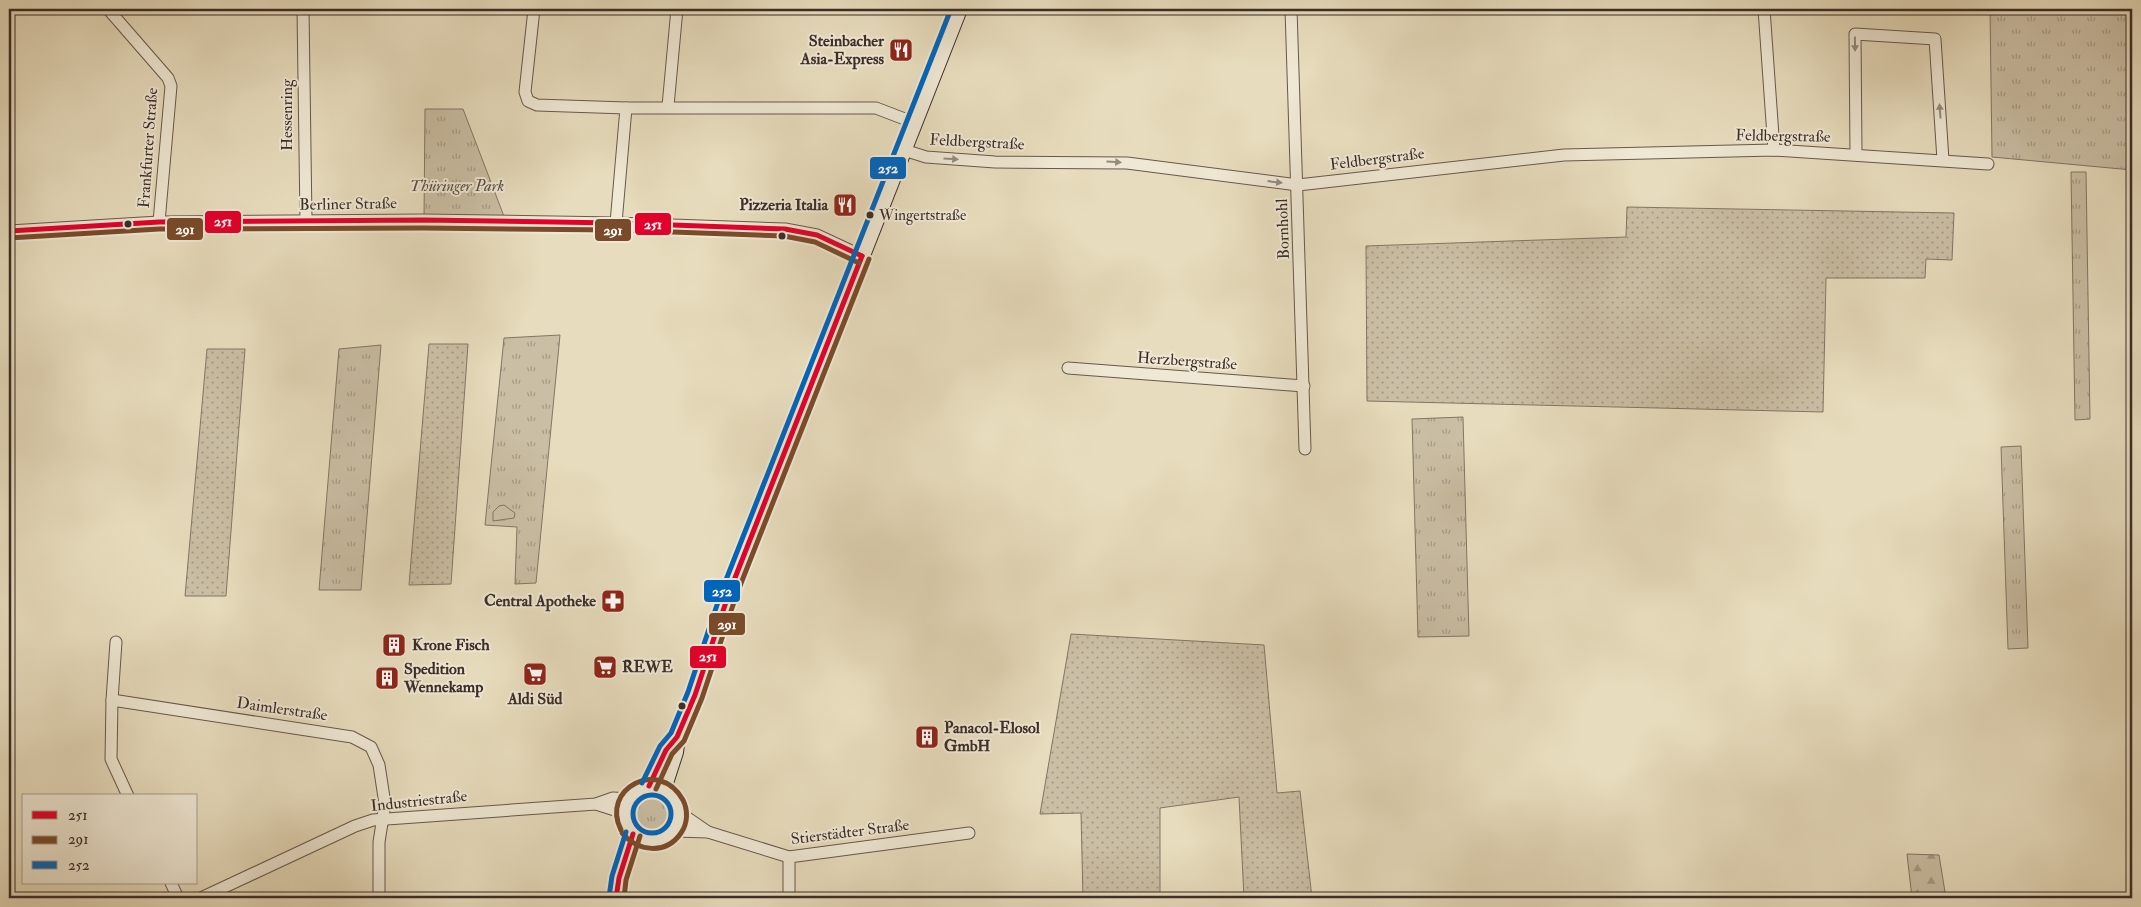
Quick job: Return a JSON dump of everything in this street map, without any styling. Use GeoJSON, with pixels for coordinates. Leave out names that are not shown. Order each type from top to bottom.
{"type":"FeatureCollection","features":[{"type":"Feature","properties":{"kind":"main road"},"geometry":{"type":"LineString","coordinates":[[656,787],[666,750],[677,737],[695,695],[728,594],[915,123],[957,9]]}},
{"type":"Feature","properties":{"kind":"main road"},"geometry":{"type":"LineString","coordinates":[[656,787],[672,795],[679,812],[674,830],[663,839],[650,842],[633,834],[625,821],[626,806],[634,792],[656,787]]}},
{"type":"Feature","properties":{"kind":"main road"},"geometry":{"type":"LineString","coordinates":[[617,896],[619,878],[629,852],[633,834]]}},
{"type":"Feature","properties":{"kind":"main road"},"geometry":{"type":"LineString","coordinates":[[617,896],[628,880],[639,856],[650,842]]}},
{"type":"Feature","properties":{"kind":"street","name":"Frankfurter Straße"},"geometry":{"type":"LineString","coordinates":[[108,9],[168,78],[171,86],[159,222]]}},
{"type":"Feature","properties":{"kind":"street","name":"Hessenring"},"geometry":{"type":"LineString","coordinates":[[303,9],[306,221]]}},
{"type":"Feature","properties":{"kind":"street"},"geometry":{"type":"LineString","coordinates":[[534,9],[525,92],[528,101],[537,105],[626,108],[668,106],[876,108],[915,123]]}},
{"type":"Feature","properties":{"kind":"street"},"geometry":{"type":"LineString","coordinates":[[668,106],[677,9]]}},
{"type":"Feature","properties":{"kind":"street","name":"Bornhohl"},"geometry":{"type":"LineString","coordinates":[[1291,9],[1305,448]]}},
{"type":"Feature","properties":{"kind":"street"},"geometry":{"type":"LineString","coordinates":[[1764,9],[1774,150]]}},
{"type":"Feature","properties":{"kind":"street"},"geometry":{"type":"LineString","coordinates":[[1856,154],[1855,34],[1935,39],[1943,160]]}},
{"type":"Feature","properties":{"kind":"street"},"geometry":{"type":"LineString","coordinates":[[616,223],[626,108]]}},
{"type":"Feature","properties":{"kind":"street","name":"Feldbergstraße"},"geometry":{"type":"LineString","coordinates":[[904,150],[926,157],[995,162],[1127,163],[1298,185],[1559,156],[1774,150],[1988,164]]}},
{"type":"Feature","properties":{"kind":"street","name":"Berliner Straße"},"geometry":{"type":"LineString","coordinates":[[9,231],[159,222],[616,223],[785,230],[817,235],[862,256]]}},
{"type":"Feature","properties":{"kind":"street","name":"Herzbergstraße"},"geometry":{"type":"LineString","coordinates":[[1068,368],[1304,386]]}},
{"type":"Feature","properties":{"kind":"street"},"geometry":{"type":"LineString","coordinates":[[116,642],[112,700],[111,759],[127,794]]}},
{"type":"Feature","properties":{"kind":"street","name":"Daimlerstraße"},"geometry":{"type":"LineString","coordinates":[[112,700],[352,737],[371,747],[379,765],[385,804],[379,842],[379,898]]}},
{"type":"Feature","properties":{"kind":"street","name":"Industriestraße"},"geometry":{"type":"LineString","coordinates":[[201,898],[355,826],[383,819],[596,804],[613,798],[626,806]]}},
{"type":"Feature","properties":{"kind":"street","name":"Stierstädter Straße"},"geometry":{"type":"LineString","coordinates":[[679,812],[708,832]]}},
{"type":"Feature","properties":{"kind":"street","name":"Stierstädter Straße"},"geometry":{"type":"LineString","coordinates":[[674,830],[708,832],[789,857],[969,833]]}},
{"type":"Feature","properties":{"kind":"street"},"geometry":{"type":"LineString","coordinates":[[789,857],[789,898]]}},
{"type":"Feature","properties":{"kind":"street"},"geometry":{"type":"LineString","coordinates":[[171,884],[178,898]]}},
{"type":"Feature","properties":{"kind":"green space"},"geometry":{"type":"Polygon","coordinates":[[[1990,9],[2132,9],[2132,170],[1992,157],[1990,9]]]}},
{"type":"Feature","properties":{"kind":"green space","name":"Thüringer Park"},"geometry":{"type":"Polygon","coordinates":[[[425,109],[463,109],[505,219],[424,219],[425,109]]]}},
{"type":"Feature","properties":{"kind":"green space"},"geometry":{"type":"Polygon","coordinates":[[[2071,172],[2086,172],[2090,419],[2075,420],[2071,172]]]}},
{"type":"Feature","properties":{"kind":"green space"},"geometry":{"type":"Polygon","coordinates":[[[1627,207],[1954,213],[1952,260],[1926,259],[1925,278],[1826,278],[1823,412],[1367,401],[1366,246],[1626,237],[1627,207]]]}},
{"type":"Feature","properties":{"kind":"green space"},"geometry":{"type":"Polygon","coordinates":[[[560,335],[536,583],[515,584],[517,527],[485,525],[504,338],[560,335]]]}},
{"type":"Feature","properties":{"kind":"green space"},"geometry":{"type":"Polygon","coordinates":[[[429,344],[468,344],[451,584],[409,585],[429,344]]]}},
{"type":"Feature","properties":{"kind":"green space"},"geometry":{"type":"Polygon","coordinates":[[[381,345],[361,590],[319,590],[339,349],[381,345]]]}},
{"type":"Feature","properties":{"kind":"green space"},"geometry":{"type":"Polygon","coordinates":[[[207,349],[245,349],[226,596],[185,596],[207,349]]]}},
{"type":"Feature","properties":{"kind":"green space"},"geometry":{"type":"Polygon","coordinates":[[[1463,417],[1469,636],[1418,637],[1412,419],[1463,417]]]}},
{"type":"Feature","properties":{"kind":"green space"},"geometry":{"type":"Polygon","coordinates":[[[2021,446],[2028,648],[2008,649],[2001,447],[2021,446]]]}},
{"type":"Feature","properties":{"kind":"green space"},"geometry":{"type":"Polygon","coordinates":[[[504,505],[515,513],[514,518],[493,521],[493,512],[499,506],[504,505]]]}},
{"type":"Feature","properties":{"kind":"green space"},"geometry":{"type":"Polygon","coordinates":[[[1071,634],[1264,645],[1277,793],[1300,791],[1312,898],[1244,898],[1239,797],[1160,808],[1160,898],[1083,898],[1081,813],[1040,814],[1071,634]]]}},
{"type":"Feature","properties":{"kind":"green space"},"geometry":{"type":"Polygon","coordinates":[[[651,796],[658,797],[664,801],[668,807],[668,821],[664,827],[658,831],[651,832],[644,831],[638,827],[634,821],[633,814],[634,807],[638,801],[644,797],[651,796]]]}},
{"type":"Feature","properties":{"kind":"green space"},"geometry":{"type":"Polygon","coordinates":[[[1907,854],[1939,855],[1946,898],[1912,898],[1907,854]]]}},
{"type":"Feature","properties":{"kind":"transit line","name":"252"},"geometry":{"type":"LineString","coordinates":[[642,783],[660,746],[671,733],[688,692],[722,590],[951,9]]}},
{"type":"Feature","properties":{"kind":"transit line","name":"251"},"geometry":{"type":"LineString","coordinates":[[9,231],[159,222],[423,220],[616,223],[785,229],[817,235],[862,256]]}},
{"type":"Feature","properties":{"kind":"transit line","name":"291"},"geometry":{"type":"LineString","coordinates":[[9,238],[159,229],[423,228],[616,230],[784,236],[815,242],[859,263]]}},
{"type":"Feature","properties":{"kind":"transit line","name":"251"},"geometry":{"type":"LineString","coordinates":[[649,786],[666,750],[677,737],[695,695],[729,593],[862,256]]}},
{"type":"Feature","properties":{"kind":"transit line","name":"291"},"geometry":{"type":"LineString","coordinates":[[656,789],[672,754],[684,741],[702,698],[736,596],[869,259]]}},
{"type":"Feature","properties":{"kind":"transit line","name":"291"},"geometry":{"type":"LineString","coordinates":[[621,830],[617,815],[618,802],[625,791],[635,784],[647,780],[660,781],[673,787],[683,800],[686,808],[685,825],[681,833],[668,845],[660,848],[644,847],[636,844],[622,833]]}},
{"type":"Feature","properties":{"kind":"transit line","name":"252"},"geometry":{"type":"LineString","coordinates":[[652,795],[666,800],[671,814],[666,828],[652,833],[638,828],[633,814],[638,800],[652,795]]}},
{"type":"Feature","properties":{"kind":"transit line","name":"252"},"geometry":{"type":"LineString","coordinates":[[609,897],[612,876],[626,832]]}},
{"type":"Feature","properties":{"kind":"transit line","name":"251"},"geometry":{"type":"LineString","coordinates":[[616,898],[619,878],[633,834]]}},
{"type":"Feature","properties":{"kind":"transit line","name":"291"},"geometry":{"type":"LineString","coordinates":[[624,898],[626,880],[640,836]]}},
{"type":"Feature","properties":{"kind":"place","name":"Steinbacher Asia-Express"},"geometry":{"type":"Point","coordinates":[901,50]}},
{"type":"Feature","properties":{"kind":"place","name":"Pizzeria Italia"},"geometry":{"type":"Point","coordinates":[845,205]}},
{"type":"Feature","properties":{"kind":"place","name":"Wingertstraße"},"geometry":{"type":"Point","coordinates":[870,215]}},
{"type":"Feature","properties":{"kind":"place","name":"Central Apotheke"},"geometry":{"type":"Point","coordinates":[613,601]}},
{"type":"Feature","properties":{"kind":"place","name":"Krone Fisch"},"geometry":{"type":"Point","coordinates":[394,645]}},
{"type":"Feature","properties":{"kind":"place","name":"REWE"},"geometry":{"type":"Point","coordinates":[605,667]}},
{"type":"Feature","properties":{"kind":"place","name":"Aldi Süd"},"geometry":{"type":"Point","coordinates":[535,674]}},
{"type":"Feature","properties":{"kind":"place","name":"Spedition Wennekamp"},"geometry":{"type":"Point","coordinates":[387,678]}},
{"type":"Feature","properties":{"kind":"place","name":"Panacol-Elosol GmbH"},"geometry":{"type":"Point","coordinates":[927,737]}}]}
